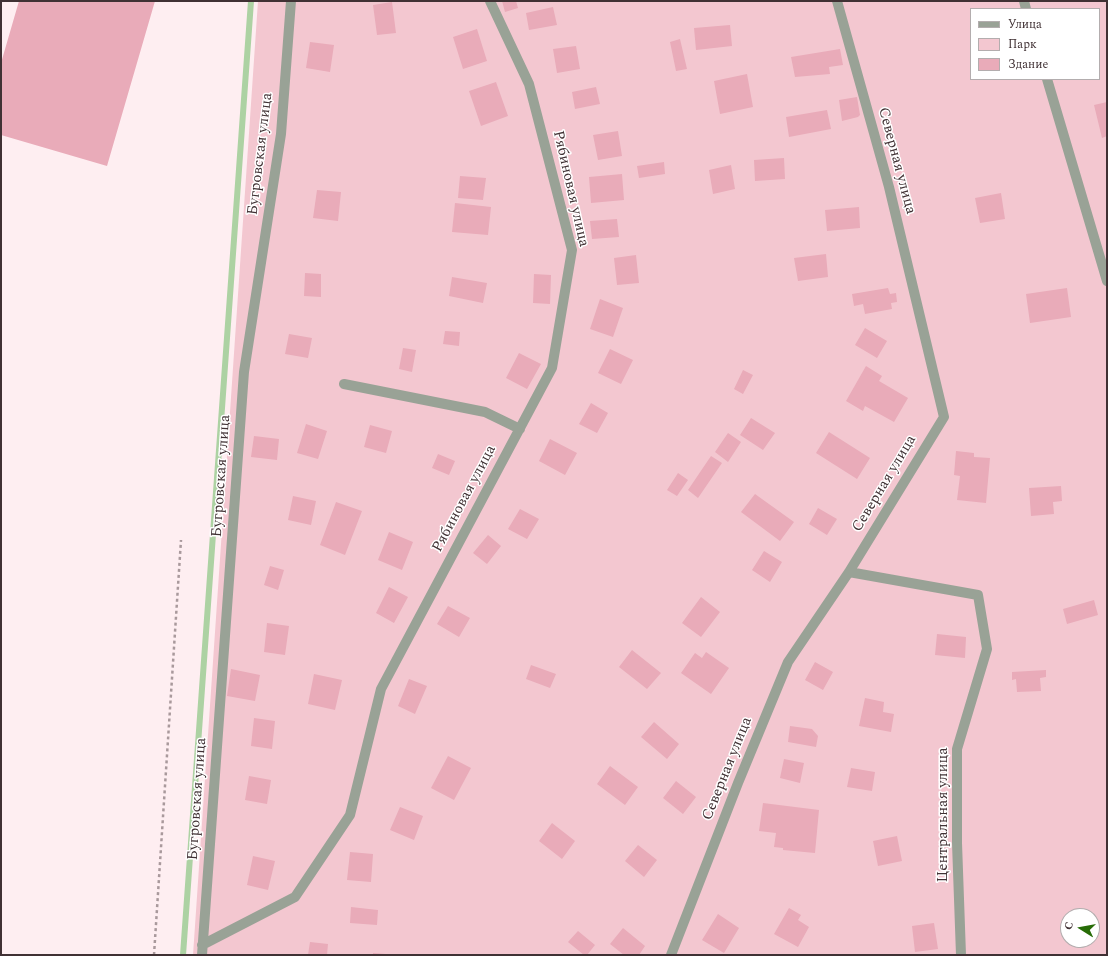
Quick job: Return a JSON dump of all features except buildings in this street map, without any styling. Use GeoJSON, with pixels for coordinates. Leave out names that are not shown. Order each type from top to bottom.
{"type":"FeatureCollection","features":[{"type":"Feature","properties":{"kind":"street","name":"Бугровская улица"},"geometry":{"type":"LineString","coordinates":[[202,950],[244,372],[282,134],[291,1]]}},
{"type":"Feature","properties":{"kind":"street","name":"Рябиновая улица"},"geometry":{"type":"LineString","coordinates":[[202,950],[295,896],[350,815],[381,689],[552,368],[572,250],[529,84],[490,1]]}},
{"type":"Feature","properties":{"kind":"street","name":"Северная улица"},"geometry":{"type":"LineString","coordinates":[[671,955],[738,783],[788,662],[849,572],[944,417],[889,187],[837,1]]}},
{"type":"Feature","properties":{"kind":"street"},"geometry":{"type":"LineString","coordinates":[[1047,80],[1107,281]]}},
{"type":"Feature","properties":{"kind":"street"},"geometry":{"type":"LineString","coordinates":[[344,384],[485,412],[520,429]]}},
{"type":"Feature","properties":{"kind":"street","name":"Центральная улица"},"geometry":{"type":"LineString","coordinates":[[849,572],[978,594],[987,649],[957,749],[957,843],[961,955]]}},
{"type":"Feature","properties":{"kind":"path"},"geometry":{"type":"LineString","coordinates":[[154,955],[181,540]]}},
{"type":"Feature","properties":{"kind":"green space"},"geometry":{"type":"Polygon","coordinates":[[[258,1],[1107,1],[1107,955],[193,955],[258,1]]]}},
{"type":"Feature","properties":{"kind":"waterway"},"geometry":{"type":"LineString","coordinates":[[183,955],[251,1]]}}]}
